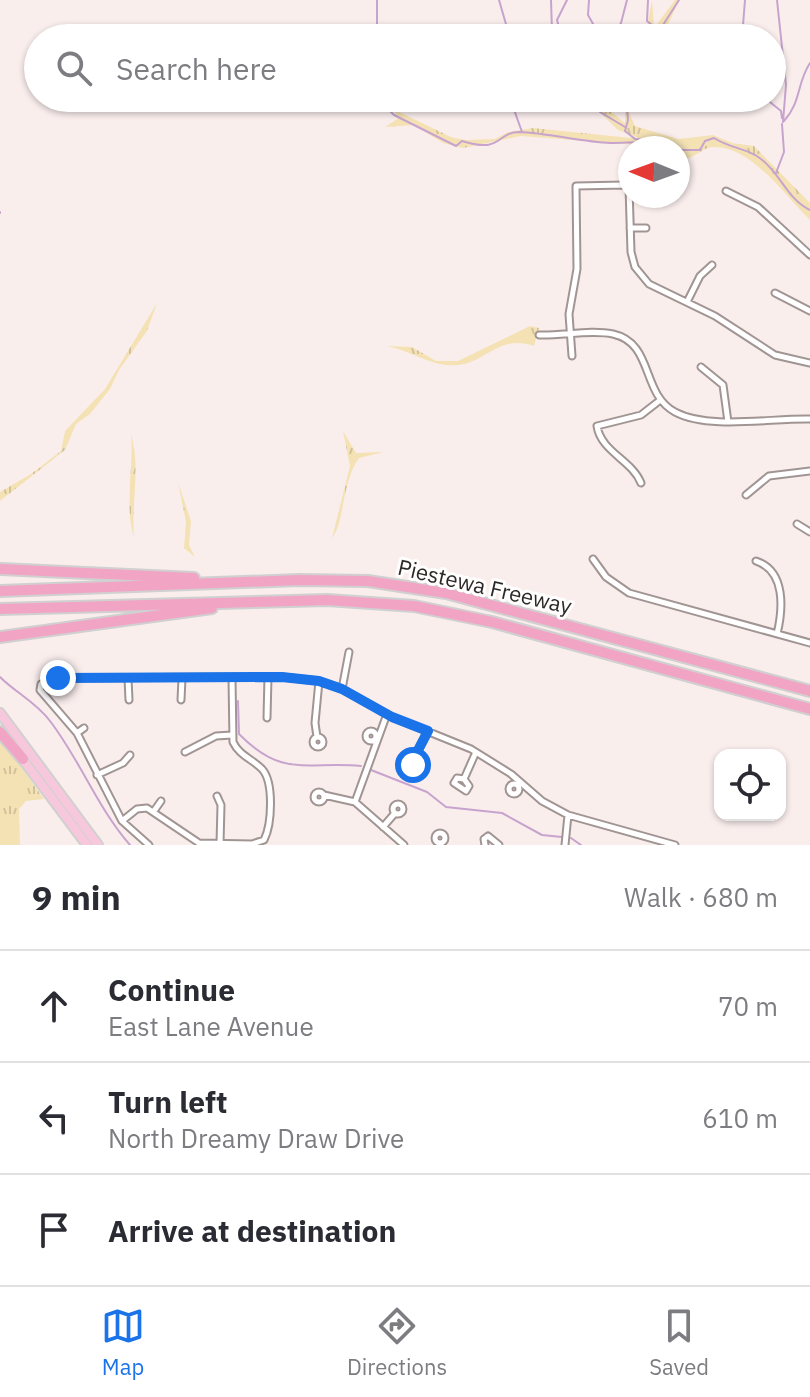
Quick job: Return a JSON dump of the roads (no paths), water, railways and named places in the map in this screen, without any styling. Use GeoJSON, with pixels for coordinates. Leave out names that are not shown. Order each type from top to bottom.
{"type":"FeatureCollection","features":[{"type":"Feature","properties":{"kind":"highway"},"geometry":{"type":"LineString","coordinates":[[0,569],[256,582]]}},
{"type":"Feature","properties":{"kind":"highway","name":"Piestewa Freeway"},"geometry":{"type":"LineString","coordinates":[[0,591],[368,581],[446,593],[810,691]]}},
{"type":"Feature","properties":{"kind":"highway","name":"Piestewa Freeway"},"geometry":{"type":"LineString","coordinates":[[0,609],[367,601],[440,610],[810,709]]}},
{"type":"Feature","properties":{"kind":"highway"},"geometry":{"type":"LineString","coordinates":[[0,637],[260,602]]}},
{"type":"Feature","properties":{"kind":"highway"},"geometry":{"type":"LineString","coordinates":[[0,730],[23,759]]}},
{"type":"Feature","properties":{"kind":"main road"},"geometry":{"type":"LineString","coordinates":[[0,713],[98,845]]}},
{"type":"Feature","properties":{"kind":"main road"},"geometry":{"type":"LineString","coordinates":[[23,759],[87,845]]}},
{"type":"Feature","properties":{"kind":"street"},"geometry":{"type":"LineString","coordinates":[[572,356],[570,335],[577,269],[576,186],[618,187]]}},
{"type":"Feature","properties":{"kind":"street"},"geometry":{"type":"LineString","coordinates":[[726,191],[758,207],[810,255]]}},
{"type":"Feature","properties":{"kind":"street"},"geometry":{"type":"LineString","coordinates":[[630,208],[632,259],[642,278],[659,292],[715,316],[775,355],[810,363]]}},
{"type":"Feature","properties":{"kind":"street"},"geometry":{"type":"LineString","coordinates":[[630,228],[646,228]]}},
{"type":"Feature","properties":{"kind":"street"},"geometry":{"type":"LineString","coordinates":[[687,302],[700,276],[712,265]]}},
{"type":"Feature","properties":{"kind":"street"},"geometry":{"type":"LineString","coordinates":[[775,293],[810,311]]}},
{"type":"Feature","properties":{"kind":"street"},"geometry":{"type":"LineString","coordinates":[[539,335],[614,334],[628,340],[645,362],[659,401],[697,420],[810,419]]}},
{"type":"Feature","properties":{"kind":"street"},"geometry":{"type":"LineString","coordinates":[[701,367],[723,385],[728,422]]}},
{"type":"Feature","properties":{"kind":"street"},"geometry":{"type":"LineString","coordinates":[[641,483],[638,475],[603,443],[597,426],[641,415],[659,401]]}},
{"type":"Feature","properties":{"kind":"street"},"geometry":{"type":"LineString","coordinates":[[746,495],[777,473],[810,471]]}},
{"type":"Feature","properties":{"kind":"street"},"geometry":{"type":"LineString","coordinates":[[797,524],[810,532]]}},
{"type":"Feature","properties":{"kind":"street"},"geometry":{"type":"LineString","coordinates":[[593,559],[614,584],[629,593],[810,643]]}},
{"type":"Feature","properties":{"kind":"street"},"geometry":{"type":"LineString","coordinates":[[756,561],[768,566],[779,588],[781,615],[777,634]]}},
{"type":"Feature","properties":{"kind":"street"},"geometry":{"type":"LineString","coordinates":[[342,689],[349,652]]}},
{"type":"Feature","properties":{"kind":"street"},"geometry":{"type":"LineString","coordinates":[[267,718],[268,677]]}},
{"type":"Feature","properties":{"kind":"street"},"geometry":{"type":"LineString","coordinates":[[149,845],[122,821],[77,733],[38,687],[47,680],[268,677],[319,681],[476,752],[542,801],[568,815],[675,845]]}},
{"type":"Feature","properties":{"kind":"street"},"geometry":{"type":"LineString","coordinates":[[128,678],[129,700]]}},
{"type":"Feature","properties":{"kind":"street"},"geometry":{"type":"LineString","coordinates":[[181,700],[182,678]]}},
{"type":"Feature","properties":{"kind":"street"},"geometry":{"type":"LineString","coordinates":[[122,821],[137,809],[154,811],[195,842],[252,844],[264,840],[268,830],[269,782],[264,771],[237,750],[232,735],[232,678]]}},
{"type":"Feature","properties":{"kind":"street"},"geometry":{"type":"LineString","coordinates":[[317,737],[315,723],[319,681]]}},
{"type":"Feature","properties":{"kind":"street"},"geometry":{"type":"LineString","coordinates":[[355,802],[363,772],[387,714]]}},
{"type":"Feature","properties":{"kind":"street"},"geometry":{"type":"LineString","coordinates":[[77,733],[84,728]]}},
{"type":"Feature","properties":{"kind":"street"},"geometry":{"type":"LineString","coordinates":[[415,756],[428,731]]}},
{"type":"Feature","properties":{"kind":"street"},"geometry":{"type":"LineString","coordinates":[[185,752],[216,736],[232,735]]}},
{"type":"Feature","properties":{"kind":"street"},"geometry":{"type":"LineString","coordinates":[[464,779],[476,752]]}},
{"type":"Feature","properties":{"kind":"street"},"geometry":{"type":"LineString","coordinates":[[97,775],[123,763],[130,755]]}},
{"type":"Feature","properties":{"kind":"street"},"geometry":{"type":"LineString","coordinates":[[324,795],[355,802],[404,845]]}},
{"type":"Feature","properties":{"kind":"street"},"geometry":{"type":"LineString","coordinates":[[217,796],[221,805],[220,844]]}},
{"type":"Feature","properties":{"kind":"street"},"geometry":{"type":"LineString","coordinates":[[154,811],[161,801]]}},
{"type":"Feature","properties":{"kind":"street"},"geometry":{"type":"LineString","coordinates":[[383,827],[395,813]]}},
{"type":"Feature","properties":{"kind":"street"},"geometry":{"type":"LineString","coordinates":[[566,839],[568,815]]}},
{"type":"Feature","properties":{"kind":"street"},"geometry":{"type":"LineString","coordinates":[[485,845],[484,839],[489,836],[499,845]]}},
{"type":"Feature","properties":{"kind":"waterway"},"geometry":{"type":"LineString","coordinates":[[377,0],[377,24]]}},
{"type":"Feature","properties":{"kind":"waterway"},"geometry":{"type":"LineString","coordinates":[[499,0],[506,24]]}},
{"type":"Feature","properties":{"kind":"waterway"},"geometry":{"type":"LineString","coordinates":[[551,0],[552,24]]}},
{"type":"Feature","properties":{"kind":"waterway"},"geometry":{"type":"LineString","coordinates":[[558,24],[557,20],[567,0]]}},
{"type":"Feature","properties":{"kind":"waterway"},"geometry":{"type":"LineString","coordinates":[[589,0],[588,15],[593,24]]}},
{"type":"Feature","properties":{"kind":"waterway"},"geometry":{"type":"LineString","coordinates":[[620,24],[627,0]]}},
{"type":"Feature","properties":{"kind":"waterway"},"geometry":{"type":"LineString","coordinates":[[648,0],[647,21],[651,24]]}},
{"type":"Feature","properties":{"kind":"waterway"},"geometry":{"type":"LineString","coordinates":[[664,24],[679,0]]}},
{"type":"Feature","properties":{"kind":"waterway"},"geometry":{"type":"LineString","coordinates":[[743,24],[745,0]]}},
{"type":"Feature","properties":{"kind":"waterway"},"geometry":{"type":"LineString","coordinates":[[777,0],[780,24]]}},
{"type":"Feature","properties":{"kind":"waterway"},"geometry":{"type":"LineString","coordinates":[[784,121],[793,107],[810,63]]}},
{"type":"Feature","properties":{"kind":"waterway"},"geometry":{"type":"LineString","coordinates":[[391,112],[456,146],[462,141],[492,144],[506,135],[519,132],[618,143]]}},
{"type":"Feature","properties":{"kind":"waterway"},"geometry":{"type":"LineString","coordinates":[[515,112],[522,132]]}},
{"type":"Feature","properties":{"kind":"waterway"},"geometry":{"type":"LineString","coordinates":[[600,112],[625,127]]}},
{"type":"Feature","properties":{"kind":"waterway"},"geometry":{"type":"LineString","coordinates":[[627,112],[625,131],[631,136]]}},
{"type":"Feature","properties":{"kind":"waterway"},"geometry":{"type":"LineString","coordinates":[[781,112],[782,118]]}},
{"type":"Feature","properties":{"kind":"waterway"},"geometry":{"type":"LineString","coordinates":[[783,122],[784,112]]}},
{"type":"Feature","properties":{"kind":"waterway"},"geometry":{"type":"LineString","coordinates":[[776,173],[784,152],[782,124]]}},
{"type":"Feature","properties":{"kind":"waterway"},"geometry":{"type":"LineString","coordinates":[[690,150],[700,150],[705,141],[714,138],[756,155],[796,200],[810,210]]}},
{"type":"Feature","properties":{"kind":"waterway"},"geometry":{"type":"LineString","coordinates":[[0,677],[39,708],[50,721],[130,845]]}},
{"type":"Feature","properties":{"kind":"waterway"},"geometry":{"type":"LineString","coordinates":[[238,701],[239,734],[269,757],[297,765],[361,766]]}},
{"type":"Feature","properties":{"kind":"waterway"},"geometry":{"type":"LineString","coordinates":[[371,770],[427,792],[446,807],[502,813],[542,835],[562,837]]}},
{"type":"Feature","properties":{"kind":"waterway"},"geometry":{"type":"LineString","coordinates":[[571,838],[581,845]]}}]}
